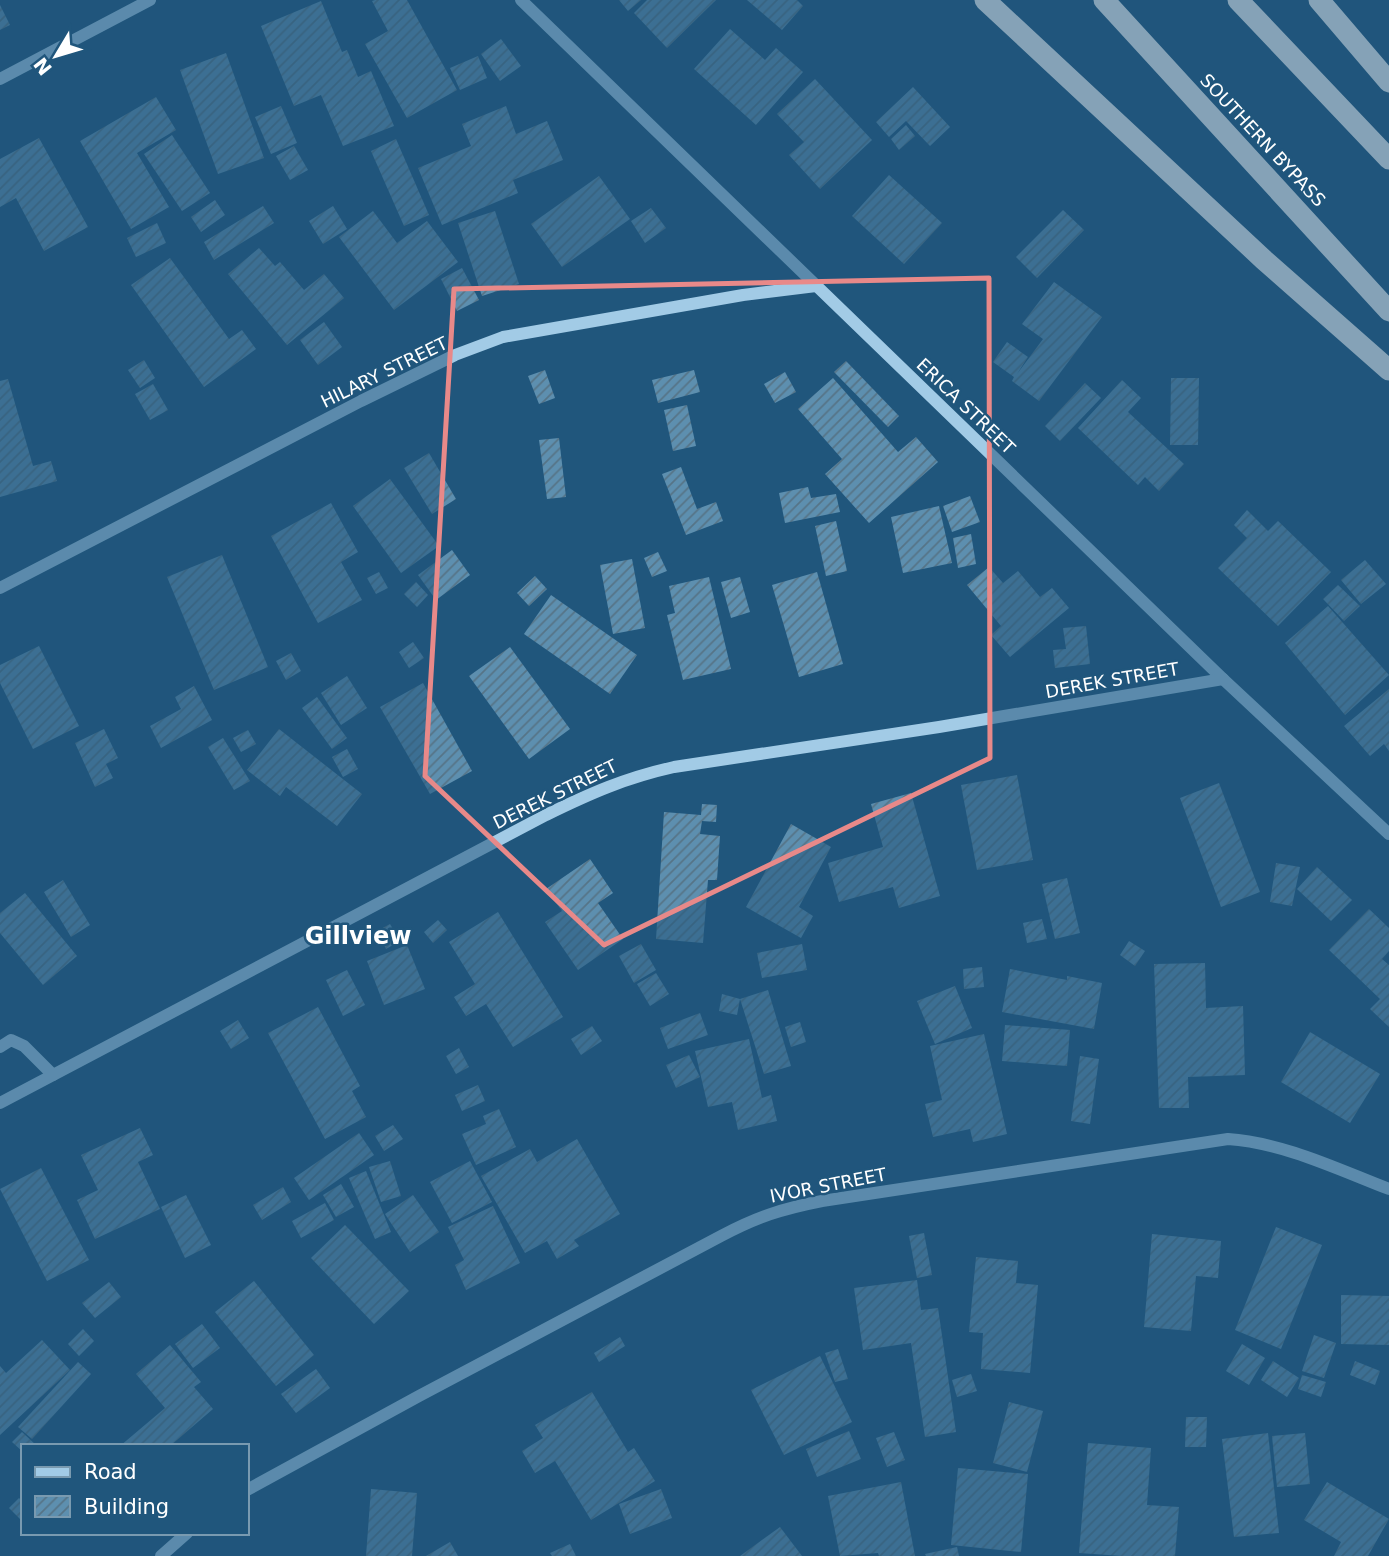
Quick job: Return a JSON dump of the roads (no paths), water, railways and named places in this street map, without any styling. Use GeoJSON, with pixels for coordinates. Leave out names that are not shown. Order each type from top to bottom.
{"type":"FeatureCollection","features":[{"type":"Feature","properties":{"kind":"highway"},"geometry":{"type":"LineString","coordinates":[[985,0],[1263,259],[1389,370]]}},
{"type":"Feature","properties":{"kind":"highway","name":"SOUTHERN BYPASS"},"geometry":{"type":"LineString","coordinates":[[1104,0],[1389,310]]}},
{"type":"Feature","properties":{"kind":"highway"},"geometry":{"type":"LineString","coordinates":[[1238,0],[1389,159]]}},
{"type":"Feature","properties":{"kind":"highway"},"geometry":{"type":"LineString","coordinates":[[1319,0],[1389,82]]}},
{"type":"Feature","properties":{"kind":"street"},"geometry":{"type":"LineString","coordinates":[[0,79],[150,0]]}},
{"type":"Feature","properties":{"kind":"street","name":"ERICA STREET"},"geometry":{"type":"LineString","coordinates":[[521,0],[1223,679],[1389,834]]}},
{"type":"Feature","properties":{"kind":"street","name":"HILARY STREET"},"geometry":{"type":"LineString","coordinates":[[0,588],[361,401],[455,355],[503,337],[743,295],[816,286]]}},
{"type":"Feature","properties":{"kind":"street","name":"DEREK STREET"},"geometry":{"type":"LineString","coordinates":[[0,1103],[547,815],[598,789],[634,776],[674,767],[939,727],[1223,679]]}},
{"type":"Feature","properties":{"kind":"street"},"geometry":{"type":"LineString","coordinates":[[0,1046],[11,1040],[24,1046],[53,1075]]}},
{"type":"Feature","properties":{"kind":"street","name":"IVOR STREET"},"geometry":{"type":"LineString","coordinates":[[248,1489],[419,1395],[757,1217],[786,1208],[1228,1139],[1252,1140],[1276,1146],[1389,1189]]}},
{"type":"Feature","properties":{"kind":"street"},"geometry":{"type":"LineString","coordinates":[[161,1556],[185,1535]]}},
{"type":"Feature","properties":{"kind":"district","name":"Gillview"},"geometry":{"type":"Point","coordinates":[358,936]}}]}
